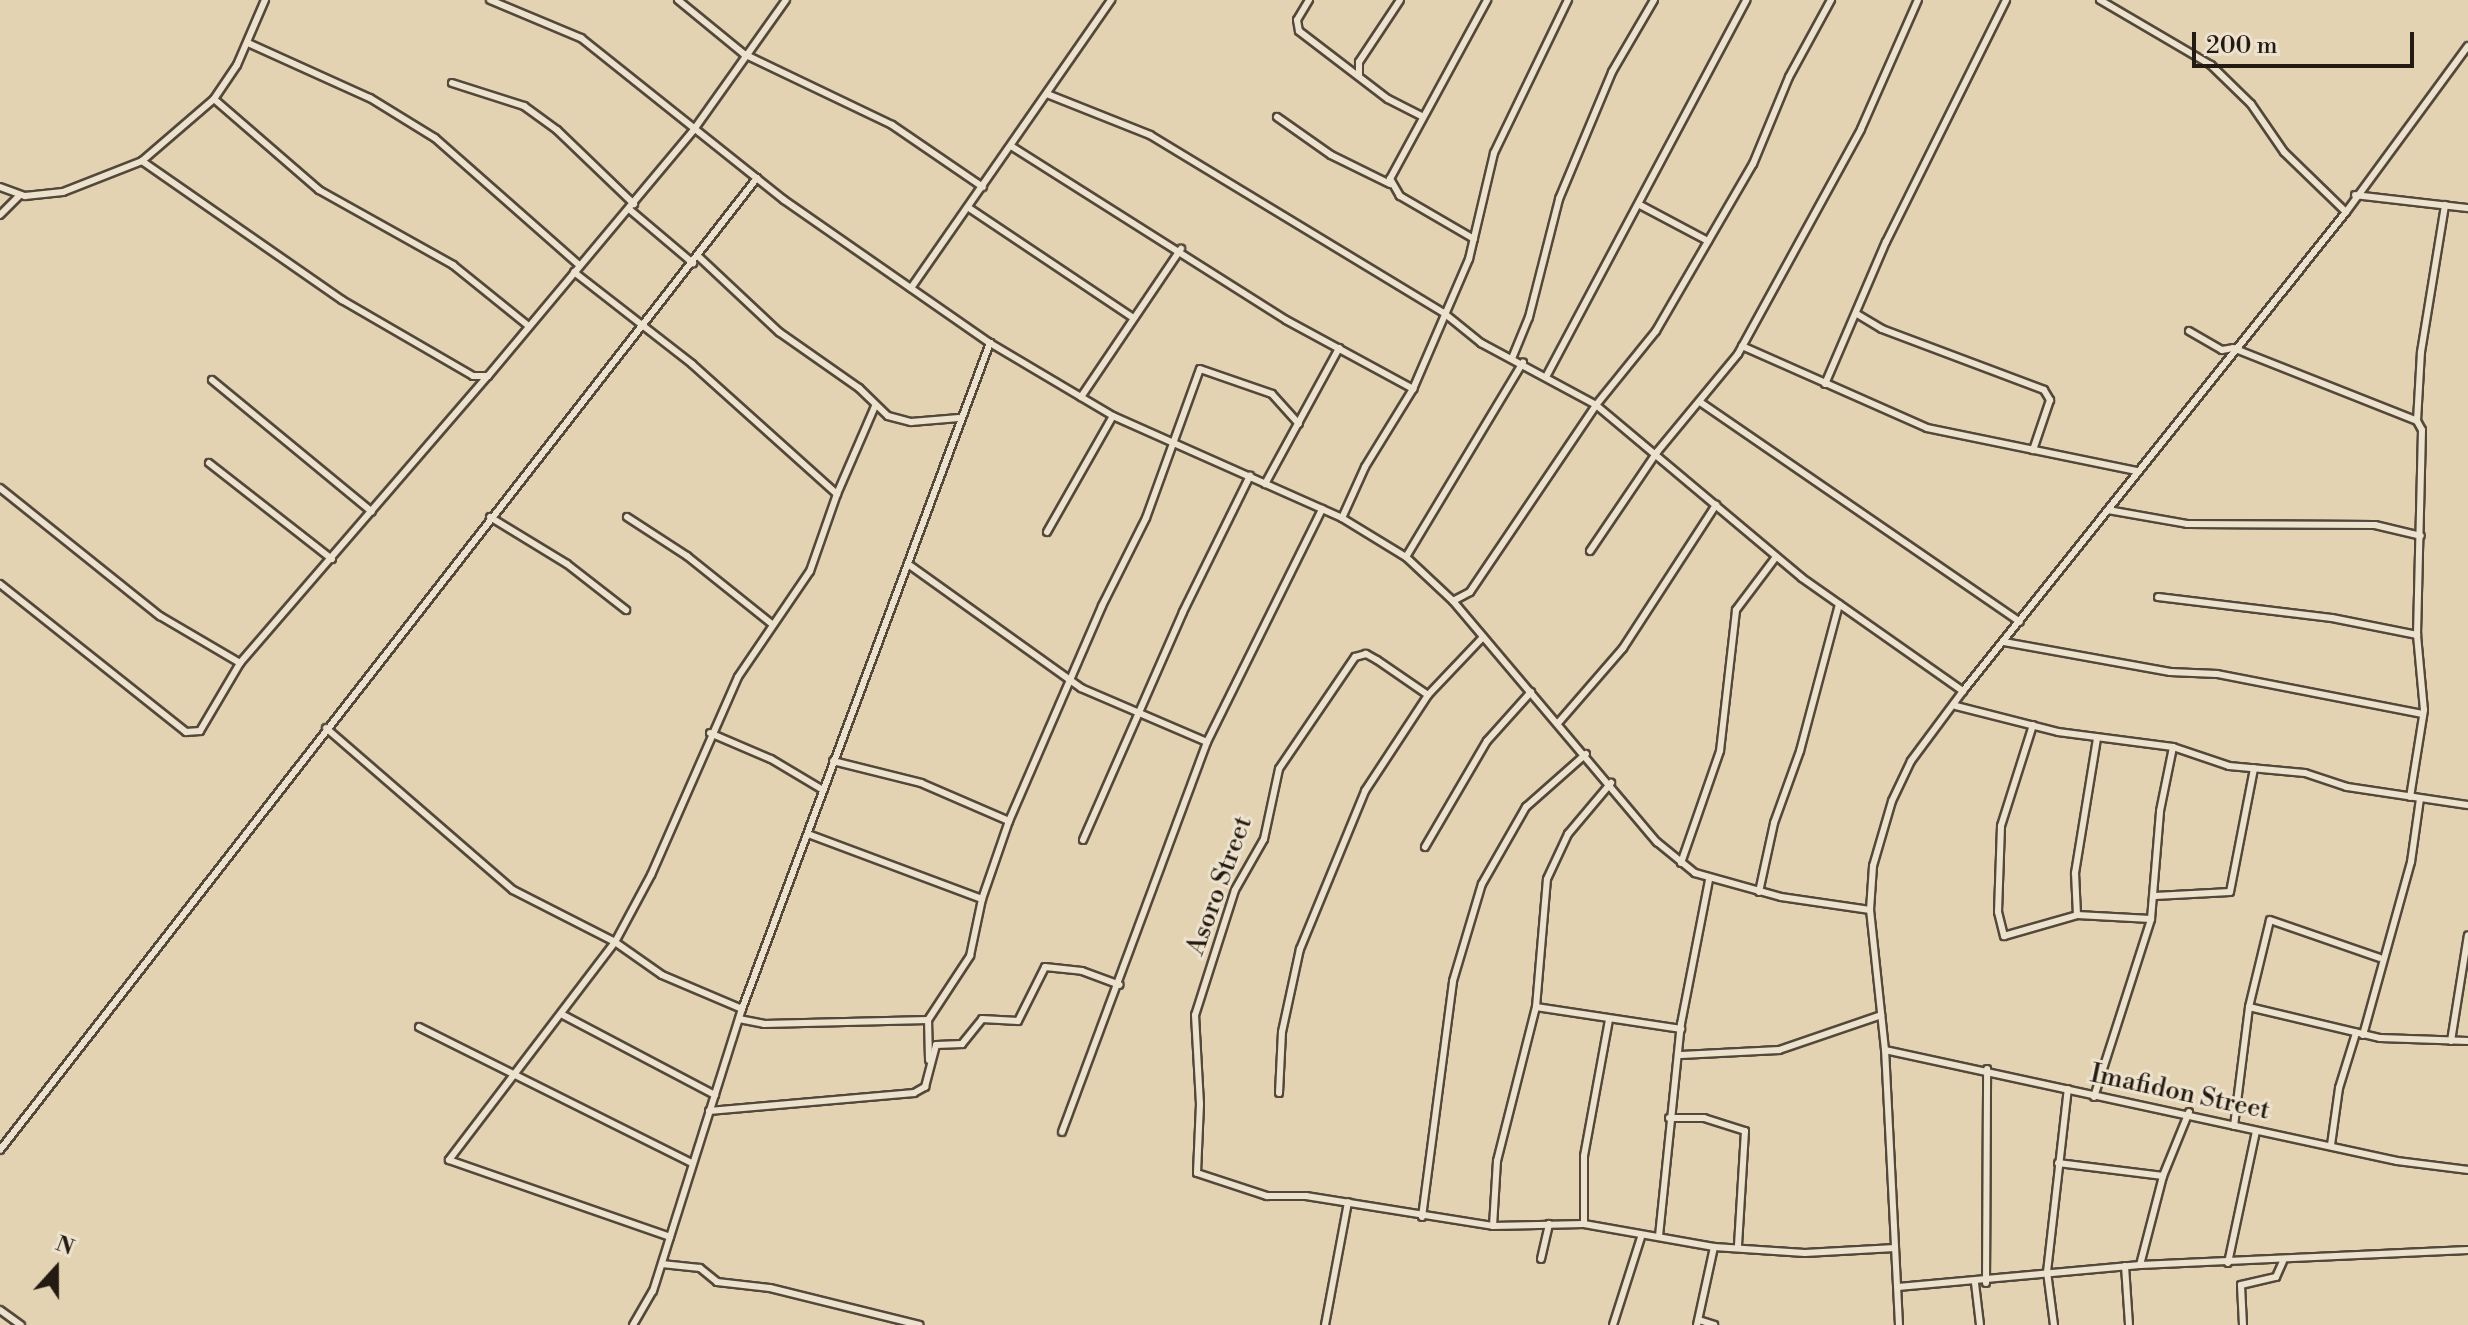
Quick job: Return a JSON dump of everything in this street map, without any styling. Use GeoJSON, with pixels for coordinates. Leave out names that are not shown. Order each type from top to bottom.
{"type":"FeatureCollection","features":[{"type":"Feature","properties":{"kind":"street"},"geometry":{"type":"LineString","coordinates":[[0,187],[20,195],[63,192],[142,161],[214,99],[248,43],[265,0]]}},
{"type":"Feature","properties":{"kind":"street"},"geometry":{"type":"LineString","coordinates":[[490,0],[581,38],[757,178],[990,343],[1113,416],[1342,518],[1406,557],[1453,601],[1611,783],[1643,826],[1681,863],[1709,880],[1759,892],[1870,910]]}},
{"type":"Feature","properties":{"kind":"street"},"geometry":{"type":"LineString","coordinates":[[678,0],[744,54],[892,125],[931,147],[983,187]]}},
{"type":"Feature","properties":{"kind":"street"},"geometry":{"type":"LineString","coordinates":[[0,584],[186,732],[200,731],[240,663],[488,376],[526,324],[632,207],[695,128],[744,54],[786,0]]}},
{"type":"Feature","properties":{"kind":"street"},"geometry":{"type":"LineString","coordinates":[[911,288],[1111,0]]}},
{"type":"Feature","properties":{"kind":"street"},"geometry":{"type":"LineString","coordinates":[[1309,0],[1297,20],[1299,31],[1361,79],[1422,116]]}},
{"type":"Feature","properties":{"kind":"street"},"geometry":{"type":"LineString","coordinates":[[1361,79],[1359,62],[1400,0]]}},
{"type":"Feature","properties":{"kind":"street"},"geometry":{"type":"LineString","coordinates":[[1391,185],[1398,158],[1487,0]]}},
{"type":"Feature","properties":{"kind":"street"},"geometry":{"type":"LineString","coordinates":[[1342,518],[1365,467],[1413,389],[1474,239],[1483,180],[1568,0]]}},
{"type":"Feature","properties":{"kind":"street"},"geometry":{"type":"LineString","coordinates":[[1513,356],[1529,317],[1559,199],[1612,72],[1654,0]]}},
{"type":"Feature","properties":{"kind":"street"},"geometry":{"type":"LineString","coordinates":[[1547,375],[1640,205],[1746,0]]}},
{"type":"Feature","properties":{"kind":"street"},"geometry":{"type":"LineString","coordinates":[[1453,601],[1470,592],[1596,405],[1656,331],[1753,164],[1789,77],[1831,0]]}},
{"type":"Feature","properties":{"kind":"street"},"geometry":{"type":"LineString","coordinates":[[1590,551],[1657,452],[1742,346],[1861,129],[1918,0]]}},
{"type":"Feature","properties":{"kind":"street"},"geometry":{"type":"LineString","coordinates":[[1825,384],[1886,242],[2006,0]]}},
{"type":"Feature","properties":{"kind":"street"},"geometry":{"type":"LineString","coordinates":[[2100,0],[2211,65],[2251,104],[2284,152],[2346,212]]}},
{"type":"Feature","properties":{"kind":"street"},"geometry":{"type":"LineString","coordinates":[[248,43],[370,98],[435,138],[578,264]]}},
{"type":"Feature","properties":{"kind":"street"},"geometry":{"type":"LineString","coordinates":[[1898,1325],[1885,1050],[1870,910],[1873,866],[1892,801],[1911,761],[1956,706],[1963,691],[2233,348],[2346,212],[2355,195],[2468,46]]}},
{"type":"Feature","properties":{"kind":"street"},"geometry":{"type":"LineString","coordinates":[[452,83],[524,106],[632,207],[779,332],[859,388],[888,416],[911,422],[959,418]]}},
{"type":"Feature","properties":{"kind":"street"},"geometry":{"type":"LineString","coordinates":[[1047,94],[1150,135],[1444,313],[1481,343],[1513,356],[1596,405],[1657,452],[1776,557],[1963,691]]}},
{"type":"Feature","properties":{"kind":"street"},"geometry":{"type":"LineString","coordinates":[[214,99],[319,190],[453,265],[526,324]]}},
{"type":"Feature","properties":{"kind":"street"},"geometry":{"type":"LineString","coordinates":[[1277,117],[1331,155],[1391,185],[1400,196],[1474,239]]}},
{"type":"Feature","properties":{"kind":"street"},"geometry":{"type":"LineString","coordinates":[[1011,146],[1181,249],[1286,320],[1413,389]]}},
{"type":"Feature","properties":{"kind":"street"},"geometry":{"type":"LineString","coordinates":[[142,161],[342,300],[473,376],[488,376]]}},
{"type":"Feature","properties":{"kind":"street"},"geometry":{"type":"LineString","coordinates":[[0,1150],[757,178]]}},
{"type":"Feature","properties":{"kind":"street"},"geometry":{"type":"LineString","coordinates":[[0,215],[20,195]]}},
{"type":"Feature","properties":{"kind":"street"},"geometry":{"type":"LineString","coordinates":[[2355,195],[2468,208]]}},
{"type":"Feature","properties":{"kind":"street"},"geometry":{"type":"LineString","coordinates":[[1640,205],[1708,241]]}},
{"type":"Feature","properties":{"kind":"street"},"geometry":{"type":"LineString","coordinates":[[2410,797],[2422,714],[2417,635],[2422,430],[2417,421],[2421,352],[2445,205]]}},
{"type":"Feature","properties":{"kind":"street"},"geometry":{"type":"LineString","coordinates":[[969,208],[1132,317]]}},
{"type":"Feature","properties":{"kind":"street"},"geometry":{"type":"LineString","coordinates":[[1081,397],[1132,317],[1181,249]]}},
{"type":"Feature","properties":{"kind":"street"},"geometry":{"type":"LineString","coordinates":[[574,272],[644,324],[837,494]]}},
{"type":"Feature","properties":{"kind":"street"},"geometry":{"type":"LineString","coordinates":[[1857,314],[1882,329],[2044,390],[2050,400],[2033,450]]}},
{"type":"Feature","properties":{"kind":"street"},"geometry":{"type":"LineString","coordinates":[[2189,331],[2222,350],[2233,348],[2283,372],[2417,421]]}},
{"type":"Feature","properties":{"kind":"street"},"geometry":{"type":"LineString","coordinates":[[633,1325],[653,1291],[742,1009],[908,564],[959,418],[990,343]]}},
{"type":"Feature","properties":{"kind":"street"},"geometry":{"type":"LineString","coordinates":[[1742,346],[1927,428],[2137,471]]}},
{"type":"Feature","properties":{"kind":"street"},"geometry":{"type":"LineString","coordinates":[[1265,484],[1339,348]]}},
{"type":"Feature","properties":{"kind":"street"},"geometry":{"type":"LineString","coordinates":[[1406,557],[1523,362]]}},
{"type":"Feature","properties":{"kind":"street"},"geometry":{"type":"LineString","coordinates":[[709,1111],[914,1093],[925,1087],[929,1060],[928,1020],[970,956],[982,899],[1009,821],[1175,443],[1200,369],[1272,394],[1299,424]]}},
{"type":"Feature","properties":{"kind":"street"},"geometry":{"type":"LineString","coordinates":[[212,380],[372,512]]}},
{"type":"Feature","properties":{"kind":"street"},"geometry":{"type":"LineString","coordinates":[[1700,402],[2020,622]]}},
{"type":"Feature","properties":{"kind":"street"},"geometry":{"type":"LineString","coordinates":[[670,1237],[449,1160],[563,1015],[615,942],[651,875],[710,733],[738,677],[810,571],[837,494],[875,406]]}},
{"type":"Feature","properties":{"kind":"street"},"geometry":{"type":"LineString","coordinates":[[1047,532],[1113,416]]}},
{"type":"Feature","properties":{"kind":"street"},"geometry":{"type":"LineString","coordinates":[[209,463],[332,559]]}},
{"type":"Feature","properties":{"kind":"street"},"geometry":{"type":"LineString","coordinates":[[1083,840],[1250,476]]}},
{"type":"Feature","properties":{"kind":"street"},"geometry":{"type":"LineString","coordinates":[[0,488],[160,616],[240,663]]}},
{"type":"Feature","properties":{"kind":"street"},"geometry":{"type":"LineString","coordinates":[[1559,722],[1623,648],[1716,505]]}},
{"type":"Feature","properties":{"kind":"street"},"geometry":{"type":"LineString","coordinates":[[1062,1132],[1120,985],[1207,742],[1322,509]]}},
{"type":"Feature","properties":{"kind":"street"},"geometry":{"type":"LineString","coordinates":[[2108,510],[2187,524],[2375,525],[2421,536]]}},
{"type":"Feature","properties":{"kind":"street"},"geometry":{"type":"LineString","coordinates":[[490,517],[567,564],[626,610]]}},
{"type":"Feature","properties":{"kind":"street"},"geometry":{"type":"LineString","coordinates":[[627,517],[687,556],[773,625]]}},
{"type":"Feature","properties":{"kind":"street"},"geometry":{"type":"LineString","coordinates":[[1681,863],[1720,751],[1736,610],[1776,557]]}},
{"type":"Feature","properties":{"kind":"street"},"geometry":{"type":"LineString","coordinates":[[908,564],[1072,680],[1207,742]]}},
{"type":"Feature","properties":{"kind":"street"},"geometry":{"type":"LineString","coordinates":[[2158,597],[2332,618],[2417,635]]}},
{"type":"Feature","properties":{"kind":"street"},"geometry":{"type":"LineString","coordinates":[[1759,892],[1774,823],[1800,751],[1839,604]]}},
{"type":"Feature","properties":{"kind":"street"},"geometry":{"type":"LineString","coordinates":[[1279,1093],[1282,1032],[1300,949],[1365,791],[1428,695],[1483,637]]}},
{"type":"Feature","properties":{"kind":"street"},"geometry":{"type":"LineString","coordinates":[[2004,642],[2170,672],[2217,674],[2422,714]]}},
{"type":"Feature","properties":{"kind":"street","name":"Asoro Street"},"geometry":{"type":"LineString","coordinates":[[1348,1202],[1267,1196],[1197,1173],[1200,1104],[1195,1015],[1235,890],[1264,839],[1279,769],[1347,668],[1366,654],[1428,695]]}},
{"type":"Feature","properties":{"kind":"street"},"geometry":{"type":"LineString","coordinates":[[1425,847],[1487,741],[1531,692]]}},
{"type":"Feature","properties":{"kind":"street"},"geometry":{"type":"LineString","coordinates":[[1956,706],[2097,738],[2173,747],[2254,768],[2305,773],[2347,787],[2468,805]]}},
{"type":"Feature","properties":{"kind":"street"},"geometry":{"type":"LineString","coordinates":[[2033,725],[2001,826],[2001,930],[2004,936],[2077,915],[2151,919]]}},
{"type":"Feature","properties":{"kind":"street"},"geometry":{"type":"LineString","coordinates":[[326,728],[513,890],[615,942],[662,975],[742,1009]]}},
{"type":"Feature","properties":{"kind":"street"},"geometry":{"type":"LineString","coordinates":[[710,733],[771,759],[823,790]]}},
{"type":"Feature","properties":{"kind":"street"},"geometry":{"type":"LineString","coordinates":[[2077,915],[2075,873],[2097,738]]}},
{"type":"Feature","properties":{"kind":"street"},"geometry":{"type":"LineString","coordinates":[[2094,1097],[2151,919],[2160,811],[2173,747]]}},
{"type":"Feature","properties":{"kind":"street"},"geometry":{"type":"LineString","coordinates":[[1422,1217],[1453,981],[1482,884],[1526,807],[1586,754]]}},
{"type":"Feature","properties":{"kind":"street"},"geometry":{"type":"LineString","coordinates":[[833,761],[921,783],[1009,821]]}},
{"type":"Feature","properties":{"kind":"street"},"geometry":{"type":"LineString","coordinates":[[2155,896],[2230,892],[2254,768]]}},
{"type":"Feature","properties":{"kind":"street"},"geometry":{"type":"LineString","coordinates":[[1493,1226],[1497,1161],[1536,1007],[1547,879],[1568,834],[1611,783]]}},
{"type":"Feature","properties":{"kind":"street"},"geometry":{"type":"LineString","coordinates":[[2331,1145],[2339,1088],[2359,1034],[2411,862],[2420,799]]}},
{"type":"Feature","properties":{"kind":"street"},"geometry":{"type":"LineString","coordinates":[[808,834],[982,899]]}},
{"type":"Feature","properties":{"kind":"street"},"geometry":{"type":"LineString","coordinates":[[1659,1236],[1669,1118],[1681,1055],[1681,1029],[1709,880]]}},
{"type":"Feature","properties":{"kind":"street"},"geometry":{"type":"LineString","coordinates":[[2234,1126],[2249,1007],[2270,920],[2380,958]]}},
{"type":"Feature","properties":{"kind":"street"},"geometry":{"type":"LineString","coordinates":[[2451,1041],[2468,935]]}},
{"type":"Feature","properties":{"kind":"street"},"geometry":{"type":"LineString","coordinates":[[929,1060],[941,1042],[962,1044],[982,1019],[1018,1021],[1045,967],[1082,971],[1120,985]]}},
{"type":"Feature","properties":{"kind":"street"},"geometry":{"type":"LineString","coordinates":[[1536,1007],[1681,1029]]}},
{"type":"Feature","properties":{"kind":"street"},"geometry":{"type":"LineString","coordinates":[[2249,1007],[2359,1034],[2468,1041]]}},
{"type":"Feature","properties":{"kind":"street"},"geometry":{"type":"LineString","coordinates":[[563,1015],[715,1095]]}},
{"type":"Feature","properties":{"kind":"street"},"geometry":{"type":"LineString","coordinates":[[1681,1055],[1779,1050],[1881,1015]]}},
{"type":"Feature","properties":{"kind":"street"},"geometry":{"type":"LineString","coordinates":[[739,1019],[764,1024],[928,1020]]}},
{"type":"Feature","properties":{"kind":"street"},"geometry":{"type":"LineString","coordinates":[[1584,1224],[1589,1116],[1609,1020]]}},
{"type":"Feature","properties":{"kind":"street"},"geometry":{"type":"LineString","coordinates":[[419,1027],[692,1163]]}},
{"type":"Feature","properties":{"kind":"street","name":"Imafidon Street"},"geometry":{"type":"LineString","coordinates":[[1885,1050],[1987,1069],[2094,1097],[2189,1112],[2234,1126],[2397,1161],[2468,1170]]}},
{"type":"Feature","properties":{"kind":"street"},"geometry":{"type":"LineString","coordinates":[[1986,1283],[1987,1069]]}},
{"type":"Feature","properties":{"kind":"street"},"geometry":{"type":"LineString","coordinates":[[2054,1325],[2047,1272],[2068,1089]]}},
{"type":"Feature","properties":{"kind":"street"},"geometry":{"type":"LineString","coordinates":[[2140,1265],[2163,1176],[2189,1112]]}},
{"type":"Feature","properties":{"kind":"street"},"geometry":{"type":"LineString","coordinates":[[1669,1118],[1704,1118],[1745,1131],[1738,1247]]}},
{"type":"Feature","properties":{"kind":"street"},"geometry":{"type":"LineString","coordinates":[[2228,1263],[2256,1131]]}},
{"type":"Feature","properties":{"kind":"street"},"geometry":{"type":"LineString","coordinates":[[2058,1163],[2163,1176]]}},
{"type":"Feature","properties":{"kind":"street"},"geometry":{"type":"LineString","coordinates":[[1325,1325],[1348,1202],[1422,1217],[1493,1226],[1584,1224],[1641,1237],[1659,1236],[1714,1247],[1805,1253],[1895,1248]]}},
{"type":"Feature","properties":{"kind":"street"},"geometry":{"type":"LineString","coordinates":[[1541,1259],[1549,1224]]}},
{"type":"Feature","properties":{"kind":"street"},"geometry":{"type":"LineString","coordinates":[[1613,1325],[1641,1237]]}},
{"type":"Feature","properties":{"kind":"street"},"geometry":{"type":"LineString","coordinates":[[1714,1247],[1698,1323],[1714,1325]]}},
{"type":"Feature","properties":{"kind":"street"},"geometry":{"type":"LineString","coordinates":[[1898,1287],[1986,1283],[2047,1272],[2140,1265],[2283,1261],[2468,1250]]}},
{"type":"Feature","properties":{"kind":"street"},"geometry":{"type":"LineString","coordinates":[[2243,1325],[2241,1285],[2276,1277],[2283,1261]]}},
{"type":"Feature","properties":{"kind":"street"},"geometry":{"type":"LineString","coordinates":[[662,1264],[700,1268],[717,1282],[770,1288],[920,1325]]}},
{"type":"Feature","properties":{"kind":"street"},"geometry":{"type":"LineString","coordinates":[[2125,1266],[2129,1325]]}},
{"type":"Feature","properties":{"kind":"street"},"geometry":{"type":"LineString","coordinates":[[1975,1283],[1980,1325]]}},
{"type":"Feature","properties":{"kind":"street"},"geometry":{"type":"LineString","coordinates":[[0,1310],[21,1325]]}}]}
